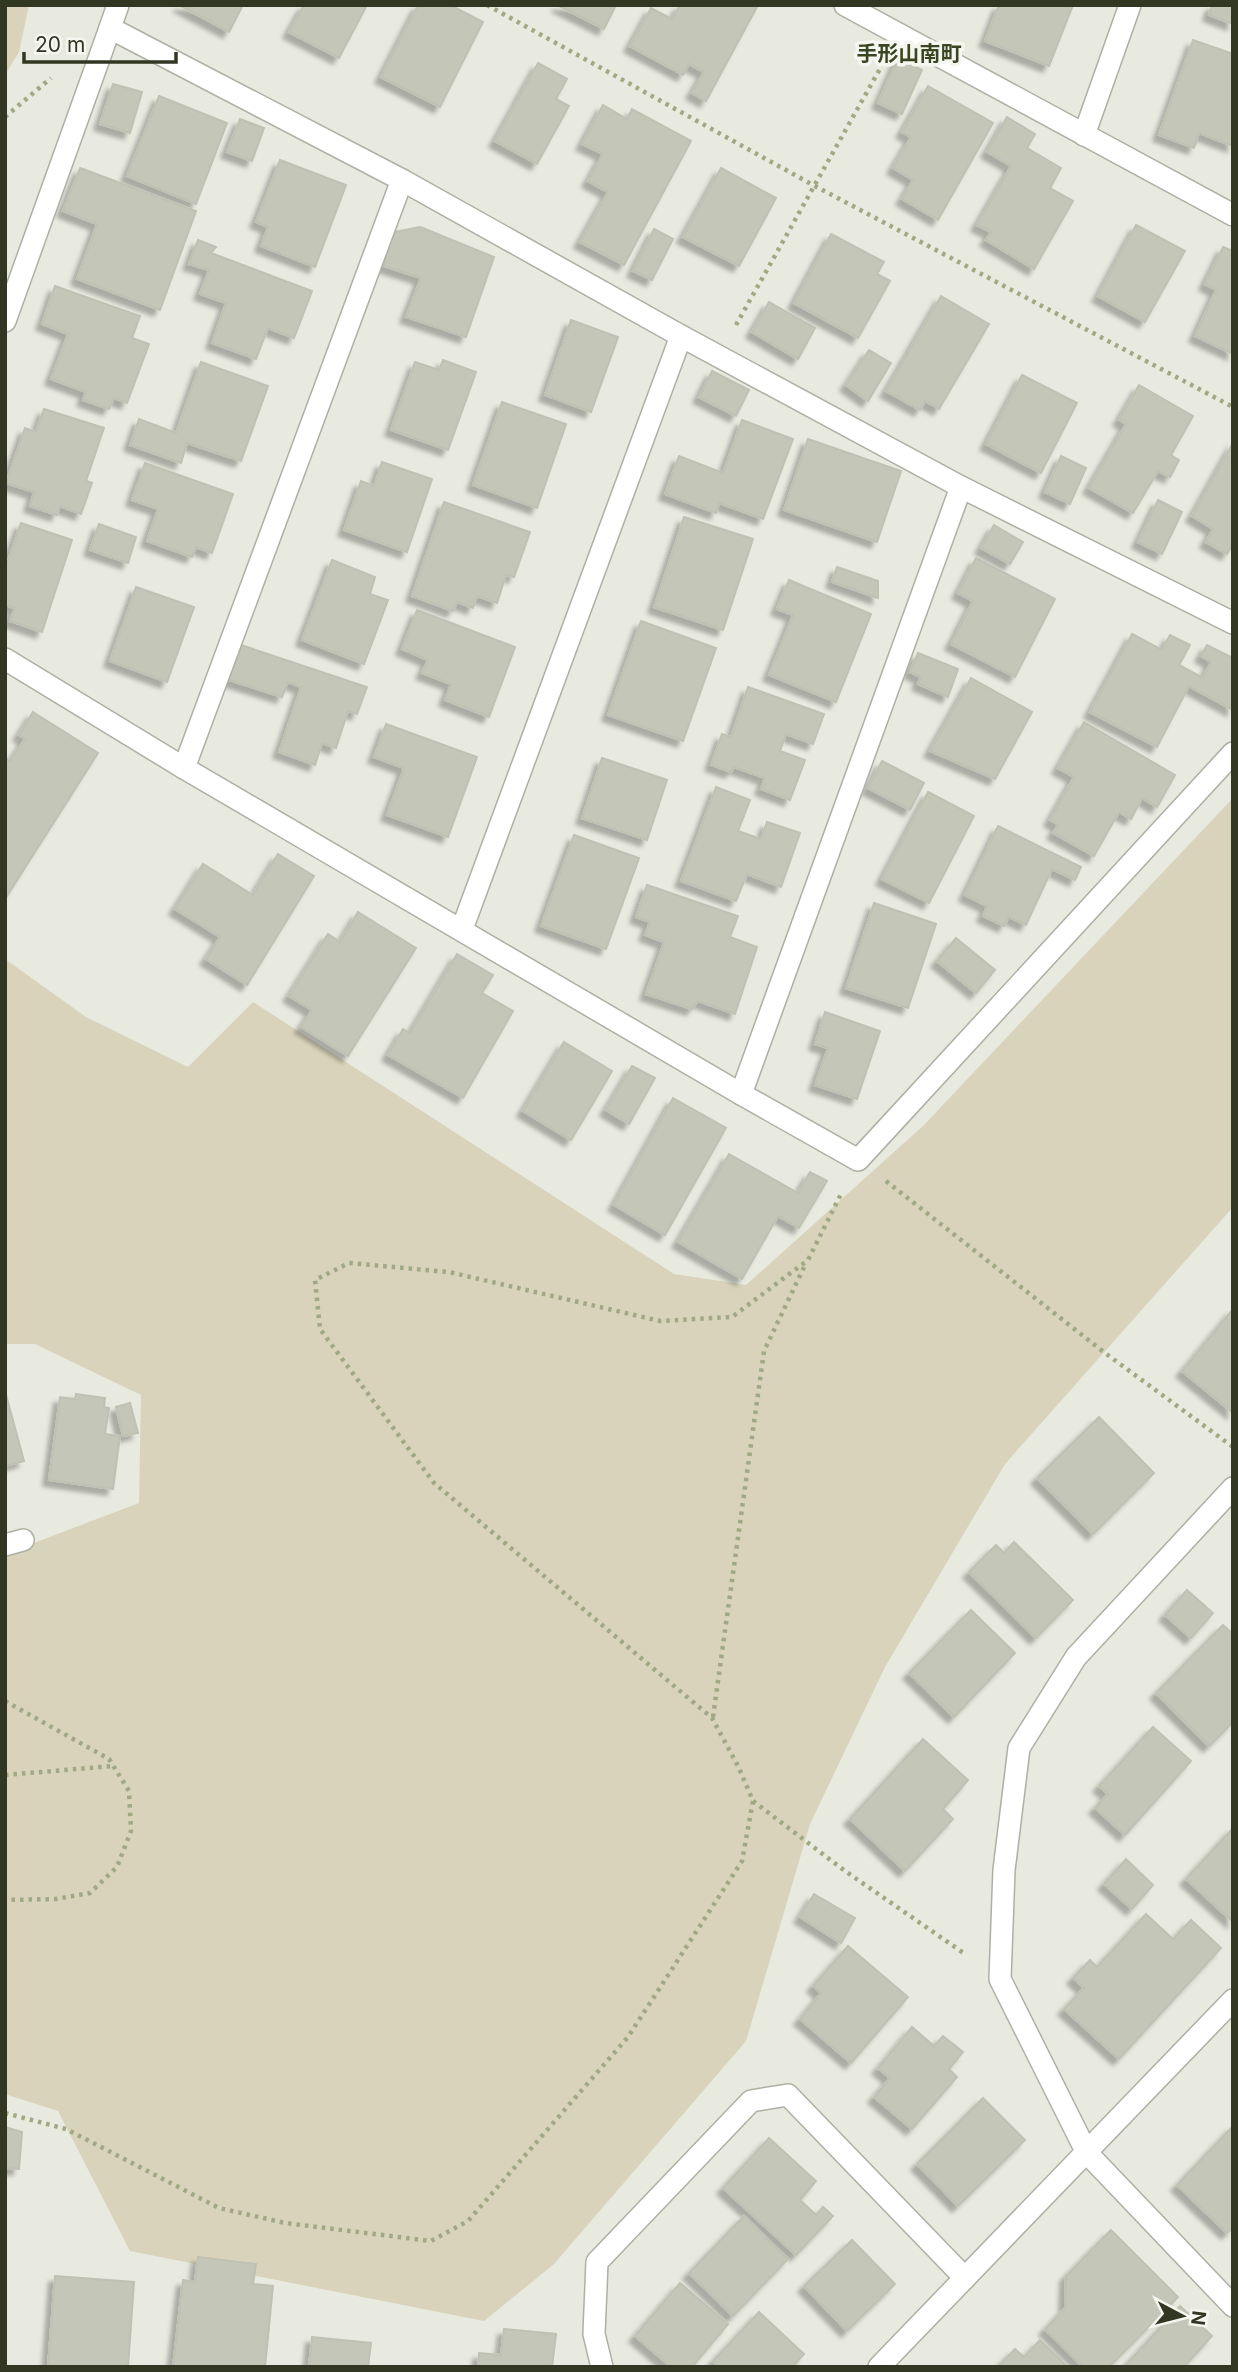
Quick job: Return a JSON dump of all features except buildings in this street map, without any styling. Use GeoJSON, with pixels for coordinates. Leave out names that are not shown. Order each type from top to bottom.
{"type":"FeatureCollection","features":[{"type":"Feature","properties":{"kind":"street"},"geometry":{"type":"LineString","coordinates":[[5,321],[118,5]]}},
{"type":"Feature","properties":{"kind":"street"},"geometry":{"type":"LineString","coordinates":[[845,5],[1233,215]]}},
{"type":"Feature","properties":{"kind":"street"},"geometry":{"type":"LineString","coordinates":[[1084,135],[1130,5]]}},
{"type":"Feature","properties":{"kind":"street"},"geometry":{"type":"LineString","coordinates":[[110,27],[402,180],[681,336],[961,487],[1233,623]]}},
{"type":"Feature","properties":{"kind":"street"},"geometry":{"type":"LineString","coordinates":[[184,768],[402,180]]}},
{"type":"Feature","properties":{"kind":"street"},"geometry":{"type":"LineString","coordinates":[[462,929],[681,336]]}},
{"type":"Feature","properties":{"kind":"street"},"geometry":{"type":"LineString","coordinates":[[741,1094],[961,487]]}},
{"type":"Feature","properties":{"kind":"street"},"geometry":{"type":"LineString","coordinates":[[5,659],[184,768],[858,1160],[1233,752]]}},
{"type":"Feature","properties":{"kind":"street"},"geometry":{"type":"LineString","coordinates":[[1233,1488],[1076,1657],[1020,1748],[1004,1871],[1000,1979],[1087,2153],[1233,2306]]}},
{"type":"Feature","properties":{"kind":"street"},"geometry":{"type":"LineString","coordinates":[[879,2367],[1233,2000]]}},
{"type":"Feature","properties":{"kind":"street"},"geometry":{"type":"LineString","coordinates":[[602,2367],[594,2334],[597,2262],[751,2101],[788,2095],[965,2278]]}},
{"type":"Feature","properties":{"kind":"path"},"geometry":{"type":"LineString","coordinates":[[487,5],[813,185],[1233,407]]}},
{"type":"Feature","properties":{"kind":"path"},"geometry":{"type":"LineString","coordinates":[[719,356],[899,34]]}},
{"type":"Feature","properties":{"kind":"path"},"geometry":{"type":"LineString","coordinates":[[712,1718],[764,1351],[858,1160],[1105,1353],[1233,1447]]}},
{"type":"Feature","properties":{"kind":"path"},"geometry":{"type":"LineString","coordinates":[[808,1260],[732,1317],[660,1321],[449,1272],[349,1263],[315,1280],[320,1329],[434,1483],[712,1718],[753,1801],[845,1871],[1000,1979]]}},
{"type":"Feature","properties":{"kind":"path"},"geometry":{"type":"LineString","coordinates":[[5,1701],[109,1759],[129,1791],[131,1831],[117,1867],[90,1893],[56,1899],[5,1900]]}},
{"type":"Feature","properties":{"kind":"path"},"geometry":{"type":"LineString","coordinates":[[5,1775],[113,1766]]}},
{"type":"Feature","properties":{"kind":"path"},"geometry":{"type":"LineString","coordinates":[[5,2113],[66,2129],[219,2208],[285,2223],[432,2241],[468,2221],[628,2037],[741,1861],[753,1801]]}},
{"type":"Feature","properties":{"kind":"shaded area"},"geometry":{"type":"Polygon","coordinates":[[[5,5],[29,5],[19,52],[5,75],[5,5]]]}},
{"type":"Feature","properties":{"kind":"shaded area"},"geometry":{"type":"Polygon","coordinates":[[[1233,798],[1233,1207],[1005,1464],[885,1667],[810,1824],[746,2041],[554,2264],[484,2321],[130,2251],[58,2111],[5,2094],[5,1554],[139,1503],[141,1395],[35,1344],[5,1344],[5,959],[86,1017],[188,1067],[253,1002],[674,1274],[746,1285],[923,1126],[1233,798]]]}},
{"type":"Feature","properties":{"kind":"district","name":"手形山南町"},"geometry":{"type":"Point","coordinates":[909,53]}}]}
